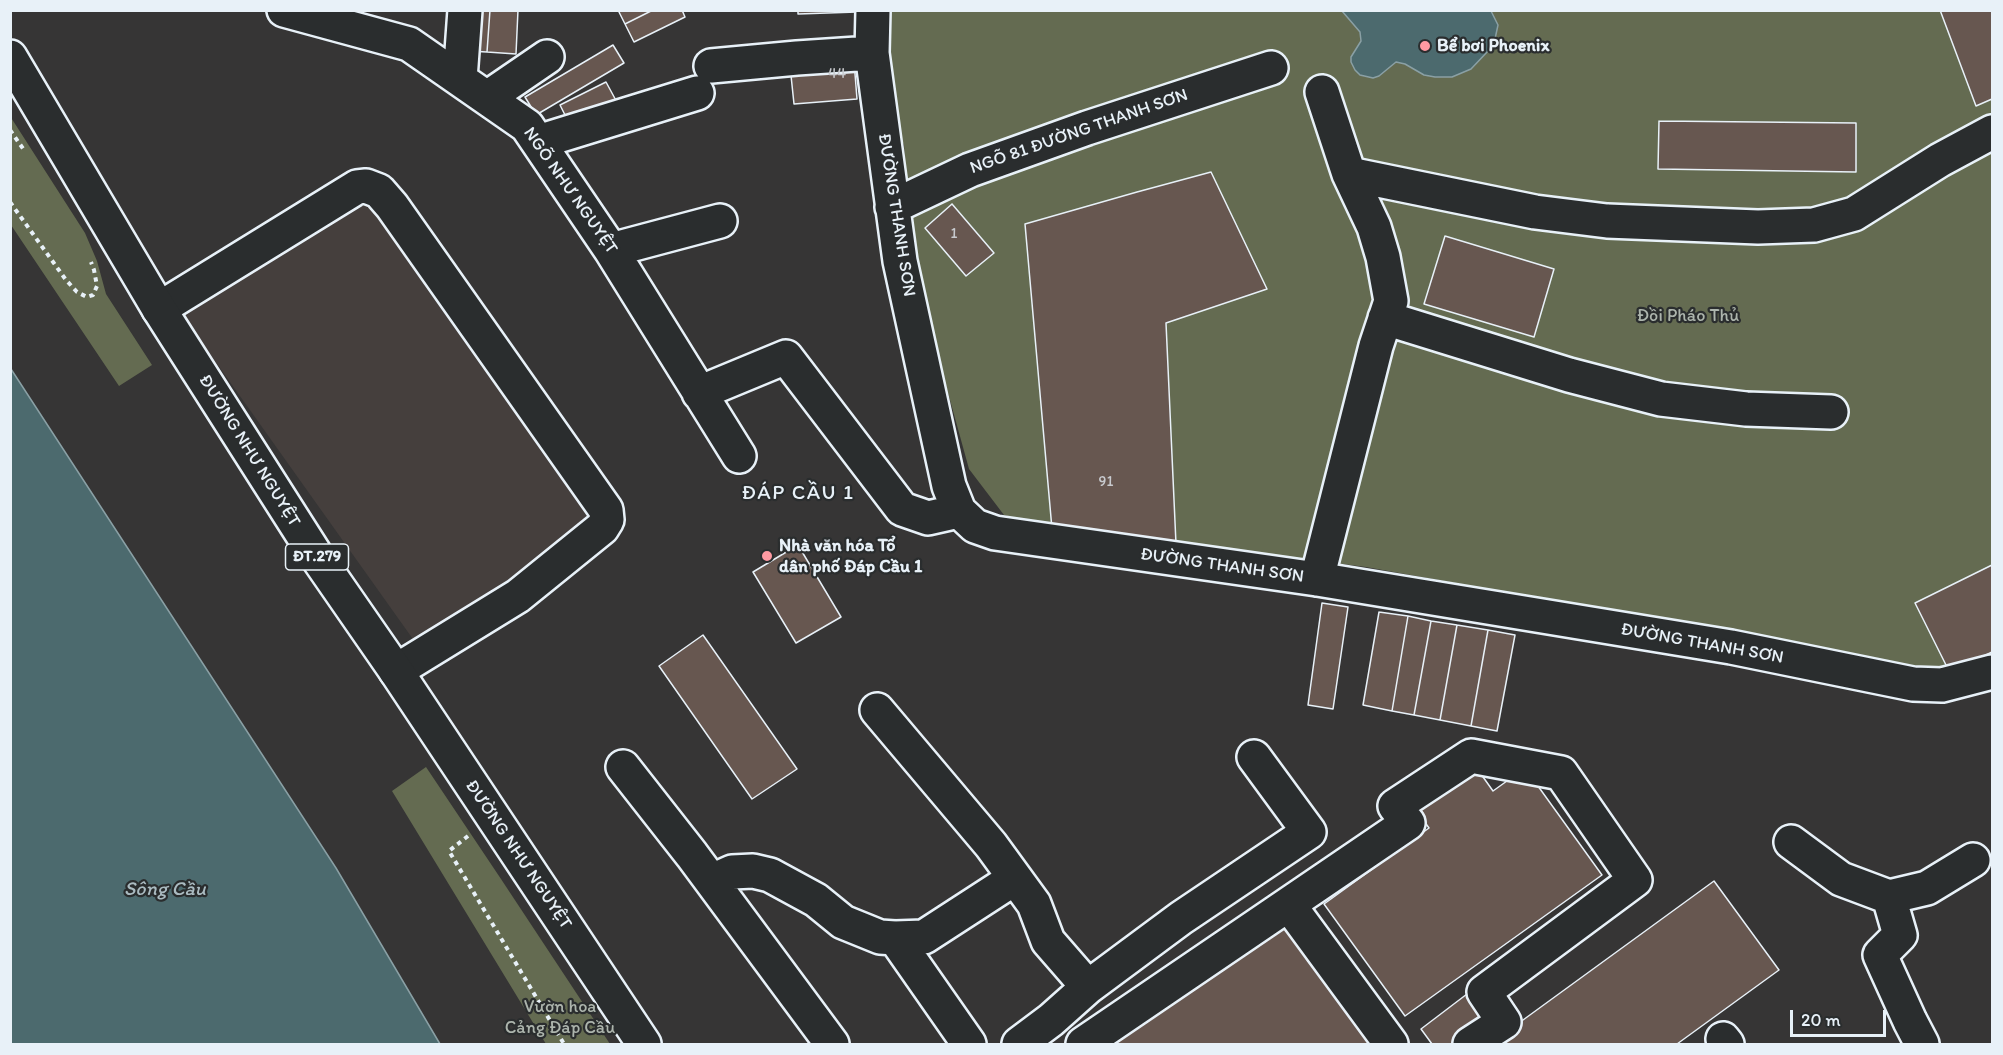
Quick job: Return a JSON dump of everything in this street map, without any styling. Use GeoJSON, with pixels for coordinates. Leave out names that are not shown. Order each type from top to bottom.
{"type":"FeatureCollection","features":[{"type":"Feature","properties":{"kind":"street","name":"NGÕ NHƯ NGUYỆT"},"geometry":{"type":"LineString","coordinates":[[284,10],[410,44],[527,126],[611,250],[739,456]]}},
{"type":"Feature","properties":{"kind":"street"},"geometry":{"type":"LineString","coordinates":[[460,79],[465,10]]}},
{"type":"Feature","properties":{"kind":"street","name":"ĐƯỜNG THANH SƠN"},"geometry":{"type":"LineString","coordinates":[[873,10],[872,53],[900,261],[949,486],[959,511],[975,526],[995,533],[1317,579],[1731,647],[1913,684],[1942,685],[1992,672]]}},
{"type":"Feature","properties":{"kind":"street"},"geometry":{"type":"LineString","coordinates":[[538,142],[704,80],[797,57],[872,53]]}},
{"type":"Feature","properties":{"kind":"street","name":"ĐƯỜNG NHƯ NGUYỆT"},"geometry":{"type":"LineString","coordinates":[[10,57],[159,309],[315,554],[396,671],[644,1044]]}},
{"type":"Feature","properties":{"kind":"street"},"geometry":{"type":"LineString","coordinates":[[487,98],[547,57]]}},
{"type":"Feature","properties":{"kind":"street","name":"NGÕ 81 ĐƯỜNG THANH SƠN"},"geometry":{"type":"LineString","coordinates":[[892,207],[970,170],[1087,128],[1271,68]]}},
{"type":"Feature","properties":{"kind":"street"},"geometry":{"type":"LineString","coordinates":[[1317,579],[1376,346],[1391,301],[1383,257],[1374,227],[1349,174],[1322,92]]}},
{"type":"Feature","properties":{"kind":"street"},"geometry":{"type":"LineString","coordinates":[[1349,174],[1535,212],[1607,221],[1758,227],[1814,225],[1854,214],[1940,160],[1992,132]]}},
{"type":"Feature","properties":{"kind":"street"},"geometry":{"type":"LineString","coordinates":[[159,309],[357,187],[366,186],[379,191],[399,215],[606,510],[607,520],[602,528],[518,596],[396,671]]}},
{"type":"Feature","properties":{"kind":"street"},"geometry":{"type":"LineString","coordinates":[[611,250],[720,221]]}},
{"type":"Feature","properties":{"kind":"street"},"geometry":{"type":"LineString","coordinates":[[1385,318],[1569,375],[1661,399],[1746,409],[1831,412]]}},
{"type":"Feature","properties":{"kind":"street"},"geometry":{"type":"LineString","coordinates":[[699,393],[786,357],[902,509],[928,518],[959,511]]}},
{"type":"Feature","properties":{"kind":"street"},"geometry":{"type":"LineString","coordinates":[[877,710],[991,845],[1034,904],[1048,941],[1088,987]]}},
{"type":"Feature","properties":{"kind":"street"},"geometry":{"type":"LineString","coordinates":[[1083,1044],[1408,824],[1395,806],[1470,756],[1561,773],[1635,880],[1484,992],[1504,1022],[1470,1044]]}},
{"type":"Feature","properties":{"kind":"street"},"geometry":{"type":"LineString","coordinates":[[1019,1044],[1051,1020],[1088,987],[1181,918],[1309,832],[1254,757]]}},
{"type":"Feature","properties":{"kind":"street"},"geometry":{"type":"LineString","coordinates":[[623,767],[712,881],[832,1044]]}},
{"type":"Feature","properties":{"kind":"street"},"geometry":{"type":"LineString","coordinates":[[1791,842],[1841,879],[1889,897],[1927,888],[1973,860]]}},
{"type":"Feature","properties":{"kind":"street"},"geometry":{"type":"LineString","coordinates":[[712,881],[732,872],[753,871],[770,875],[816,900],[843,922],[880,937],[895,938],[924,937],[1015,878]]}},
{"type":"Feature","properties":{"kind":"street"},"geometry":{"type":"LineString","coordinates":[[1889,897],[1900,935],[1880,955],[1922,1044]]}},
{"type":"Feature","properties":{"kind":"street"},"geometry":{"type":"LineString","coordinates":[[1288,904],[1391,1044]]}},
{"type":"Feature","properties":{"kind":"street"},"geometry":{"type":"LineString","coordinates":[[895,938],[969,1044]]}},
{"type":"Feature","properties":{"kind":"path"},"geometry":{"type":"LineString","coordinates":[[10,130],[26,154]]}},
{"type":"Feature","properties":{"kind":"path"},"geometry":{"type":"LineString","coordinates":[[10,202],[66,280],[77,292],[87,297],[93,295],[96,286],[90,261]]}},
{"type":"Feature","properties":{"kind":"path"},"geometry":{"type":"LineString","coordinates":[[472,834],[448,850],[564,1044]]}},
{"type":"Feature","properties":{"kind":"shaded area"},"geometry":{"type":"Polygon","coordinates":[[[362,191],[598,524],[420,649],[183,316],[362,191]]]}},
{"type":"Feature","properties":{"kind":"green space","name":"Đồi Pháo Thủ"},"geometry":{"type":"Polygon","coordinates":[[[888,10],[1992,11],[1992,648],[1938,670],[1366,567],[1033,524],[1004,515],[969,469],[939,360],[909,221],[904,145],[894,122],[882,55],[888,10]]]}},
{"type":"Feature","properties":{"kind":"green space"},"geometry":{"type":"Polygon","coordinates":[[[10,116],[85,233],[97,261],[106,294],[152,365],[119,386],[11,225],[10,116]]]}},
{"type":"Feature","properties":{"kind":"green space","name":"Vườn hoa Cảng Đáp Cầu"},"geometry":{"type":"Polygon","coordinates":[[[426,767],[610,1044],[546,1044],[392,791],[426,767]]]}},
{"type":"Feature","properties":{"kind":"water","name":"Bể bơi Phoenix"},"geometry":{"type":"Polygon","coordinates":[[[1342,11],[1491,11],[1498,25],[1495,39],[1489,50],[1471,69],[1452,77],[1435,77],[1424,75],[1405,64],[1396,62],[1373,78],[1360,75],[1351,62],[1351,57],[1361,41],[1360,32],[1342,11]]]}},
{"type":"Feature","properties":{"kind":"water","name":"Sông Cầu"},"geometry":{"type":"Polygon","coordinates":[[[11,369],[336,868],[440,1044],[11,1044],[11,369]]]}},
{"type":"Feature","properties":{"kind":"building"},"geometry":{"type":"Polygon","coordinates":[[[470,10],[490,10],[487,52],[468,51],[470,10]]]}},
{"type":"Feature","properties":{"kind":"building"},"geometry":{"type":"Polygon","coordinates":[[[490,10],[518,10],[516,54],[487,52],[490,10]]]}},
{"type":"Feature","properties":{"kind":"building"},"geometry":{"type":"Polygon","coordinates":[[[618,10],[653,10],[625,24],[618,10]]]}},
{"type":"Feature","properties":{"kind":"building"},"geometry":{"type":"Polygon","coordinates":[[[653,10],[682,10],[685,17],[634,42],[625,24],[653,10]]]}},
{"type":"Feature","properties":{"kind":"building"},"geometry":{"type":"Polygon","coordinates":[[[798,10],[857,10],[857,12],[798,14],[798,10]]]}},
{"type":"Feature","properties":{"kind":"building"},"geometry":{"type":"Polygon","coordinates":[[[1940,10],[1992,10],[1992,99],[1976,106],[1940,10]]]}},
{"type":"Feature","properties":{"kind":"building"},"geometry":{"type":"Polygon","coordinates":[[[613,45],[624,63],[536,115],[525,97],[613,45]]]}},
{"type":"Feature","properties":{"kind":"building"},"geometry":{"type":"Polygon","coordinates":[[[854,61],[857,99],[794,104],[790,66],[854,61]]]}},
{"type":"Feature","properties":{"kind":"building"},"geometry":{"type":"Polygon","coordinates":[[[606,82],[619,106],[572,129],[560,105],[606,82]]]}},
{"type":"Feature","properties":{"kind":"building"},"geometry":{"type":"Polygon","coordinates":[[[1659,121],[1856,123],[1856,172],[1658,169],[1659,121]]]}},
{"type":"Feature","properties":{"kind":"building"},"geometry":{"type":"Polygon","coordinates":[[[1211,172],[1267,289],[1166,323],[1176,544],[1052,529],[1025,224],[1211,172]]]}},
{"type":"Feature","properties":{"kind":"building"},"geometry":{"type":"Polygon","coordinates":[[[952,204],[994,253],[966,276],[925,228],[952,204]]]}},
{"type":"Feature","properties":{"kind":"building"},"geometry":{"type":"Polygon","coordinates":[[[1445,236],[1554,269],[1534,337],[1424,304],[1445,236]]]}},
{"type":"Feature","properties":{"kind":"building"},"geometry":{"type":"Polygon","coordinates":[[[798,545],[841,617],[796,643],[753,572],[798,545]]]}},
{"type":"Feature","properties":{"kind":"building"},"geometry":{"type":"Polygon","coordinates":[[[1992,565],[1992,652],[1950,673],[1915,603],[1992,565]]]}},
{"type":"Feature","properties":{"kind":"building"},"geometry":{"type":"Polygon","coordinates":[[[1322,603],[1348,607],[1333,709],[1308,705],[1322,603]]]}},
{"type":"Feature","properties":{"kind":"building"},"geometry":{"type":"Polygon","coordinates":[[[1379,612],[1408,616],[1392,711],[1363,705],[1379,612]]]}},
{"type":"Feature","properties":{"kind":"building"},"geometry":{"type":"Polygon","coordinates":[[[1408,616],[1431,621],[1414,715],[1392,711],[1408,616]]]}},
{"type":"Feature","properties":{"kind":"building"},"geometry":{"type":"Polygon","coordinates":[[[1431,621],[1457,625],[1440,720],[1414,715],[1431,621]]]}},
{"type":"Feature","properties":{"kind":"building"},"geometry":{"type":"Polygon","coordinates":[[[1457,625],[1488,630],[1471,726],[1440,720],[1457,625]]]}},
{"type":"Feature","properties":{"kind":"building"},"geometry":{"type":"Polygon","coordinates":[[[1488,630],[1515,635],[1497,731],[1471,726],[1488,630]]]}},
{"type":"Feature","properties":{"kind":"building"},"geometry":{"type":"Polygon","coordinates":[[[703,635],[797,769],[752,799],[659,666],[703,635]]]}},
{"type":"Feature","properties":{"kind":"building"},"geometry":{"type":"Polygon","coordinates":[[[1471,760],[1493,791],[1525,768],[1602,875],[1405,1016],[1324,904],[1429,828],[1411,803],[1471,760]]]}},
{"type":"Feature","properties":{"kind":"building"},"geometry":{"type":"Polygon","coordinates":[[[1714,881],[1779,970],[1677,1044],[1490,1044],[1714,881]]]}},
{"type":"Feature","properties":{"kind":"building"},"geometry":{"type":"Polygon","coordinates":[[[1284,918],[1375,1044],[1107,1044],[1284,918]]]}},
{"type":"Feature","properties":{"kind":"building"},"geometry":{"type":"Polygon","coordinates":[[[1467,994],[1487,1022],[1457,1044],[1432,1044],[1421,1029],[1467,994]]]}},
{"type":"Feature","properties":{"kind":"place","name":"Bể bơi Phoenix"},"geometry":{"type":"Point","coordinates":[1425,46]}},
{"type":"Feature","properties":{"kind":"place","name":"Nhà văn hóa Tổ dân phố Đáp Cầu 1"},"geometry":{"type":"Point","coordinates":[767,556]}},
{"type":"Feature","properties":{"kind":"district","name":"ĐÁP CẦU 1"},"geometry":{"type":"Point","coordinates":[798,494]}}]}
